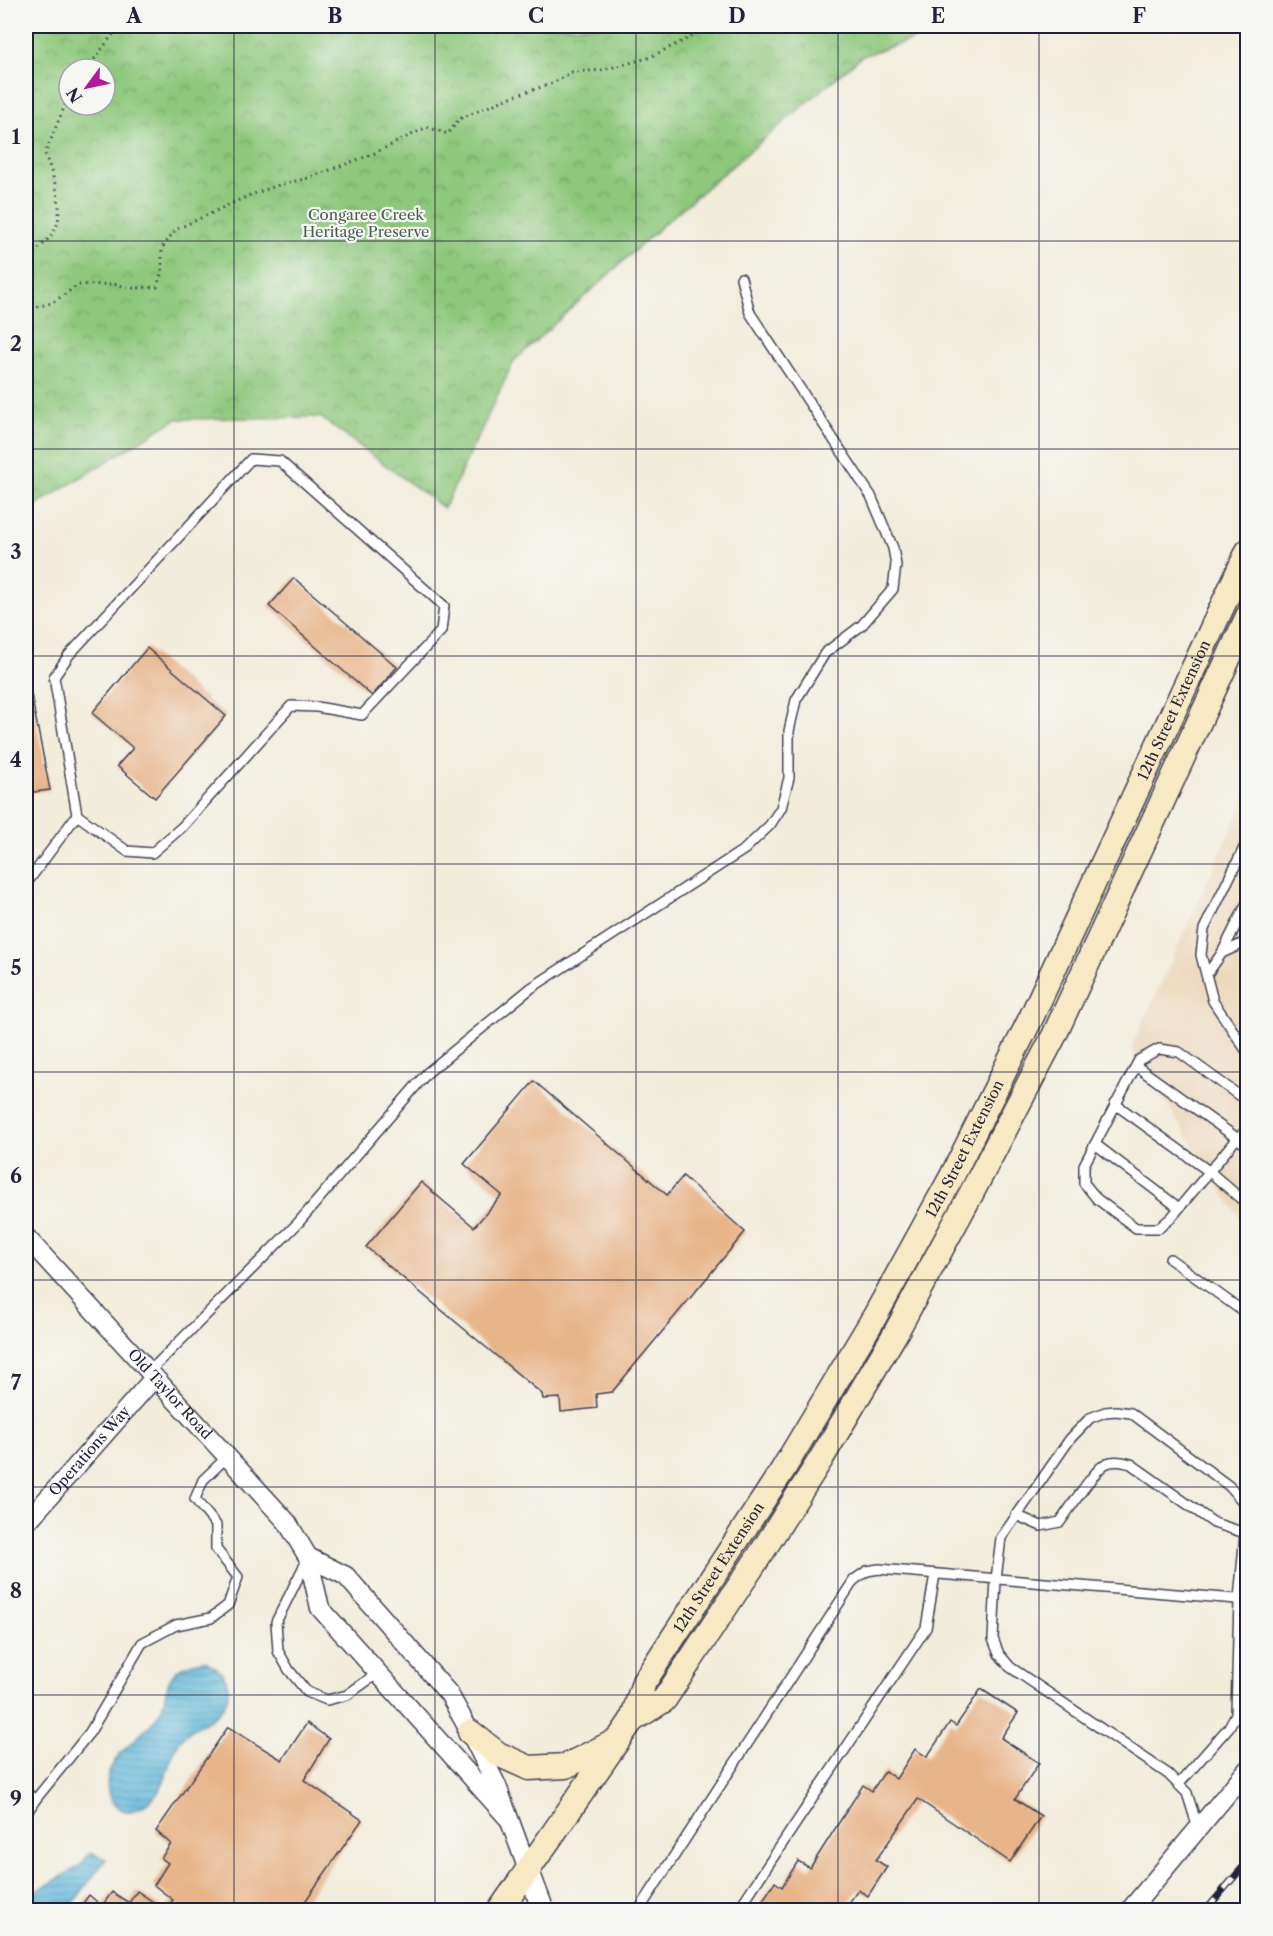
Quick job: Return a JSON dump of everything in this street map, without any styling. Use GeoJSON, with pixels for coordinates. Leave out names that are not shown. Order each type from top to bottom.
{"type":"FeatureCollection","features":[{"type":"Feature","properties":{"kind":"main road","name":"12th Street Extension"},"geometry":{"type":"LineString","coordinates":[[500,1911],[632,1720],[644,1682],[782,1471],[875,1316],[951,1178],[1031,1018],[1248,550]]}},
{"type":"Feature","properties":{"kind":"main road","name":"12th Street Extension"},"geometry":{"type":"LineString","coordinates":[[632,1720],[664,1700],[821,1459],[895,1334],[1054,1036],[1248,616]]}},
{"type":"Feature","properties":{"kind":"main road"},"geometry":{"type":"LineString","coordinates":[[470,1732],[498,1754],[529,1768],[566,1766],[618,1740]]}},
{"type":"Feature","properties":{"kind":"street","name":"Old Taylor Road"},"geometry":{"type":"LineString","coordinates":[[26,1237],[287,1522],[308,1557],[320,1608],[507,1817]]}},
{"type":"Feature","properties":{"kind":"street","name":"Operations Way"},"geometry":{"type":"LineString","coordinates":[[26,1523],[152,1375]]}},
{"type":"Feature","properties":{"kind":"street","name":"Old Taylor Road"},"geometry":{"type":"LineString","coordinates":[[308,1557],[346,1576],[449,1694],[497,1786],[528,1870]]}},
{"type":"Feature","properties":{"kind":"street"},"geometry":{"type":"LineString","coordinates":[[1130,1911],[1248,1769]]}},
{"type":"Feature","properties":{"kind":"street"},"geometry":{"type":"LineString","coordinates":[[528,1870],[543,1911]]}},
{"type":"Feature","properties":{"kind":"lane"},"geometry":{"type":"LineString","coordinates":[[152,1375],[298,1223],[427,1073],[531,988],[745,849],[770,825],[781,808],[789,778],[789,730],[796,700],[825,653],[862,625],[893,589],[896,565],[893,548],[871,496],[750,313],[741,278]]}},
{"type":"Feature","properties":{"kind":"lane"},"geometry":{"type":"LineString","coordinates":[[26,884],[77,815],[54,677],[69,655],[251,459],[280,461],[444,606],[441,631],[362,715],[317,707],[291,706],[182,827],[152,853],[127,851],[77,815]]}},
{"type":"Feature","properties":{"kind":"lane"},"geometry":{"type":"LineString","coordinates":[[1248,840],[1204,929],[1201,955],[1213,1001],[1248,1053]]}},
{"type":"Feature","properties":{"kind":"lane"},"geometry":{"type":"LineString","coordinates":[[1207,974],[1222,953],[1248,901]]}},
{"type":"Feature","properties":{"kind":"lane"},"geometry":{"type":"LineString","coordinates":[[1222,953],[1248,941]]}},
{"type":"Feature","properties":{"kind":"lane"},"geometry":{"type":"LineString","coordinates":[[1248,1102],[1179,1052],[1159,1049],[1139,1060],[1084,1165],[1084,1183],[1097,1199],[1136,1228],[1159,1228],[1179,1208],[1238,1138],[1248,1130]]}},
{"type":"Feature","properties":{"kind":"lane"},"geometry":{"type":"LineString","coordinates":[[1136,1066],[1248,1146]]}},
{"type":"Feature","properties":{"kind":"lane"},"geometry":{"type":"LineString","coordinates":[[1115,1104],[1210,1172],[1248,1205]]}},
{"type":"Feature","properties":{"kind":"lane"},"geometry":{"type":"LineString","coordinates":[[1095,1144],[1179,1208]]}},
{"type":"Feature","properties":{"kind":"lane"},"geometry":{"type":"LineString","coordinates":[[1170,1258],[1248,1315]]}},
{"type":"Feature","properties":{"kind":"lane"},"geometry":{"type":"LineString","coordinates":[[1178,1785],[1228,1727],[1236,1714],[1247,1512],[1244,1503],[1229,1486],[1131,1413],[1105,1412],[1090,1418],[1070,1439],[1001,1538],[993,1639],[999,1654],[1010,1667],[1168,1774],[1178,1785],[1187,1793],[1198,1828]]}},
{"type":"Feature","properties":{"kind":"lane"},"geometry":{"type":"LineString","coordinates":[[26,1814],[90,1732],[142,1643],[176,1625],[211,1618],[228,1605],[238,1577],[216,1549],[216,1525],[195,1499],[203,1480],[227,1457]]}},
{"type":"Feature","properties":{"kind":"lane"},"geometry":{"type":"LineString","coordinates":[[1016,1515],[1041,1526],[1060,1522],[1098,1470],[1106,1463],[1121,1461],[1131,1464],[1214,1523],[1245,1533]]}},
{"type":"Feature","properties":{"kind":"lane"},"geometry":{"type":"LineString","coordinates":[[308,1557],[276,1622],[278,1651],[289,1670],[307,1692],[327,1700],[347,1695],[378,1673]]}},
{"type":"Feature","properties":{"kind":"lane"},"geometry":{"type":"LineString","coordinates":[[639,1911],[854,1580],[867,1571],[879,1569],[1243,1600]]}},
{"type":"Feature","properties":{"kind":"lane"},"geometry":{"type":"LineString","coordinates":[[738,1911],[926,1628],[935,1574]]}},
{"type":"Feature","properties":{"kind":"lane"},"geometry":{"type":"LineString","coordinates":[[26,1792],[36,1800]]}},
{"type":"Feature","properties":{"kind":"path"},"geometry":{"type":"LineString","coordinates":[[96,57],[119,26]]}},
{"type":"Feature","properties":{"kind":"path"},"geometry":{"type":"LineString","coordinates":[[26,307],[28,309],[52,303],[78,285],[113,284],[133,288],[157,287],[162,271],[162,248],[175,230],[191,221],[279,185],[308,178],[373,154],[427,127],[448,134],[459,119],[553,83],[572,72],[603,70],[648,58],[687,39],[706,26]]}},
{"type":"Feature","properties":{"kind":"path"},"geometry":{"type":"LineString","coordinates":[[26,262],[57,226],[59,208],[53,176],[45,154],[60,117]]}},
{"type":"Feature","properties":{"kind":"shaded area"},"geometry":{"type":"Polygon","coordinates":[[[1247,794],[1247,1229],[1131,1049],[1247,794]]]}},
{"type":"Feature","properties":{"kind":"green space","name":"Congaree Creek Heritage Preserve"},"geometry":{"type":"Polygon","coordinates":[[[26,26],[955,26],[862,56],[666,222],[514,361],[444,508],[320,417],[176,419],[26,511],[26,26]]]}},
{"type":"Feature","properties":{"kind":"water"},"geometry":{"type":"Polygon","coordinates":[[[205,1661],[217,1668],[226,1678],[227,1698],[223,1707],[179,1742],[156,1796],[134,1810],[118,1808],[111,1800],[108,1791],[108,1778],[112,1766],[118,1756],[155,1719],[173,1675],[187,1665],[205,1661]]]}},
{"type":"Feature","properties":{"kind":"water"},"geometry":{"type":"Polygon","coordinates":[[[90,1853],[106,1859],[68,1910],[26,1910],[26,1897],[80,1866],[90,1853]]]}},
{"type":"Feature","properties":{"kind":"building"},"geometry":{"type":"Polygon","coordinates":[[[294,578],[397,667],[372,696],[269,606],[294,578]]]}},
{"type":"Feature","properties":{"kind":"building"},"geometry":{"type":"Polygon","coordinates":[[[147,648],[226,716],[155,798],[117,766],[133,748],[92,713],[147,648]]]}},
{"type":"Feature","properties":{"kind":"building"},"geometry":{"type":"Polygon","coordinates":[[[26,669],[50,790],[26,793],[26,669]]]}},
{"type":"Feature","properties":{"kind":"building"},"geometry":{"type":"Polygon","coordinates":[[[534,1081],[667,1195],[683,1176],[745,1232],[612,1392],[596,1394],[597,1408],[561,1412],[560,1398],[543,1399],[542,1394],[366,1247],[421,1182],[474,1227],[502,1195],[464,1164],[534,1081]]]}},
{"type":"Feature","properties":{"kind":"building"},"geometry":{"type":"Polygon","coordinates":[[[981,1689],[1018,1713],[1001,1738],[1039,1763],[1015,1799],[1041,1816],[1010,1862],[918,1799],[876,1860],[887,1867],[868,1896],[858,1890],[844,1910],[756,1910],[775,1882],[782,1887],[798,1861],[810,1868],[863,1785],[872,1791],[885,1771],[896,1779],[915,1749],[927,1757],[950,1722],[956,1726],[981,1689]]]}},
{"type":"Feature","properties":{"kind":"building"},"geometry":{"type":"Polygon","coordinates":[[[307,1723],[329,1739],[304,1780],[362,1820],[299,1910],[224,1910],[218,1907],[215,1910],[185,1910],[179,1905],[175,1910],[165,1910],[173,1900],[154,1885],[168,1863],[161,1858],[171,1844],[156,1831],[228,1727],[282,1760],[307,1723]]]}},
{"type":"Feature","properties":{"kind":"building"},"geometry":{"type":"Polygon","coordinates":[[[137,1891],[165,1910],[78,1910],[89,1895],[102,1906],[112,1892],[129,1903],[137,1891]]]}},
{"type":"Feature","properties":{"kind":"railway"},"geometry":{"type":"LineString","coordinates":[[1206,1910],[1248,1861]]}}]}
